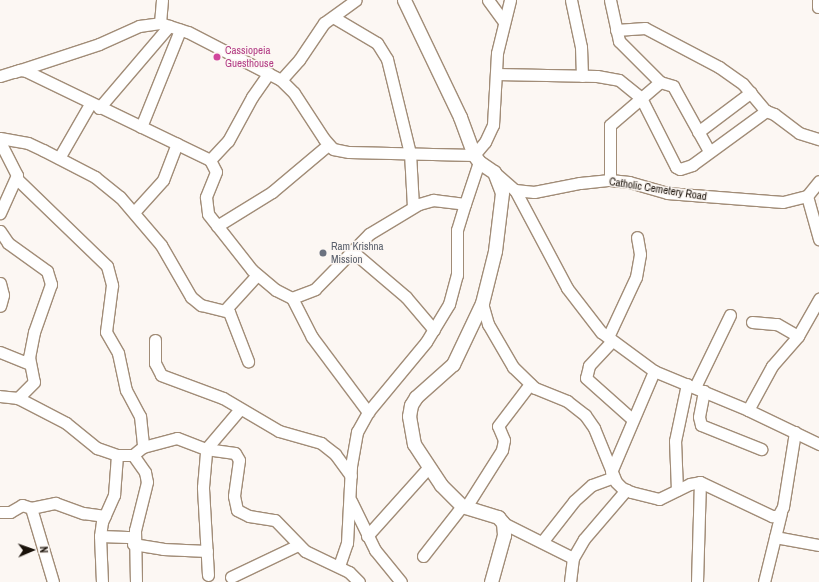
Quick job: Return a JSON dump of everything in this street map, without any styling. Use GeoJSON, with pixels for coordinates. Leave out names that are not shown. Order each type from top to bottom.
{"type":"FeatureCollection","features":[{"type":"Feature","properties":{"kind":"street"},"geometry":{"type":"LineString","coordinates":[[59,158],[95,106],[164,24],[162,0]]}},
{"type":"Feature","properties":{"kind":"street"},"geometry":{"type":"LineString","coordinates":[[281,80],[305,51],[315,33],[356,0]]}},
{"type":"Feature","properties":{"kind":"street"},"geometry":{"type":"LineString","coordinates":[[404,0],[460,117],[477,158],[515,190],[526,207],[567,288],[579,307],[610,339],[654,371],[748,410],[819,444]]}},
{"type":"Feature","properties":{"kind":"street"},"geometry":{"type":"LineString","coordinates":[[488,0],[504,22]]}},
{"type":"Feature","properties":{"kind":"street"},"geometry":{"type":"LineString","coordinates":[[339,566],[347,543],[350,476],[355,440],[368,412],[434,330],[449,304],[453,291],[458,261],[457,230],[477,158],[493,125],[496,74],[504,22],[510,0]]}},
{"type":"Feature","properties":{"kind":"street"},"geometry":{"type":"LineString","coordinates":[[571,0],[581,47],[582,76]]}},
{"type":"Feature","properties":{"kind":"street"},"geometry":{"type":"LineString","coordinates":[[610,0],[616,30],[623,46],[660,82],[673,86],[709,151]]}},
{"type":"Feature","properties":{"kind":"street"},"geometry":{"type":"LineString","coordinates":[[333,17],[370,38],[383,50],[387,59],[410,153],[414,207]]}},
{"type":"Feature","properties":{"kind":"street"},"geometry":{"type":"LineString","coordinates":[[0,76],[99,44],[140,26],[164,24],[180,30],[281,80],[294,93],[328,144],[334,149],[349,152],[410,153],[477,158]]}},
{"type":"Feature","properties":{"kind":"street"},"geometry":{"type":"LineString","coordinates":[[616,30],[646,28],[719,67],[751,92],[766,111],[774,114],[800,133],[819,139]]}},
{"type":"Feature","properties":{"kind":"street"},"geometry":{"type":"LineString","coordinates":[[141,127],[180,30]]}},
{"type":"Feature","properties":{"kind":"street"},"geometry":{"type":"LineString","coordinates":[[14,72],[26,71],[95,106],[210,160],[216,172],[206,197],[208,214],[256,275],[276,290],[292,298],[312,337],[368,412]]}},
{"type":"Feature","properties":{"kind":"street"},"geometry":{"type":"LineString","coordinates":[[210,160],[228,141],[252,97],[269,73]]}},
{"type":"Feature","properties":{"kind":"street"},"geometry":{"type":"LineString","coordinates":[[496,74],[610,77],[641,98],[676,167],[685,168],[766,111]]}},
{"type":"Feature","properties":{"kind":"street"},"geometry":{"type":"LineString","coordinates":[[610,180],[610,125],[660,82]]}},
{"type":"Feature","properties":{"kind":"street"},"geometry":{"type":"LineString","coordinates":[[698,132],[751,92]]}},
{"type":"Feature","properties":{"kind":"street"},"geometry":{"type":"LineString","coordinates":[[0,138],[28,143],[95,177],[135,211],[161,246],[191,297],[212,309],[226,309],[256,275]]}},
{"type":"Feature","properties":{"kind":"street"},"geometry":{"type":"LineString","coordinates":[[0,142],[14,166],[17,179],[106,266],[112,285],[106,332],[118,353],[126,390],[140,416],[143,447]]}},
{"type":"Feature","properties":{"kind":"street"},"geometry":{"type":"LineString","coordinates":[[135,211],[162,180],[177,144]]}},
{"type":"Feature","properties":{"kind":"street"},"geometry":{"type":"LineString","coordinates":[[217,226],[272,192],[328,144]]}},
{"type":"Feature","properties":{"kind":"street"},"geometry":{"type":"LineString","coordinates":[[494,172],[502,193],[494,258],[482,303],[452,364],[411,405],[410,429],[414,444],[428,468],[440,485],[464,507],[498,517],[503,523],[573,558]]}},
{"type":"Feature","properties":{"kind":"street"},"geometry":{"type":"LineString","coordinates":[[0,213],[17,179]]}},
{"type":"Feature","properties":{"kind":"street","name":"Catholic Cemetery Road"},"geometry":{"type":"LineString","coordinates":[[515,190],[534,192],[585,182],[610,180],[629,182],[666,193],[717,199],[783,202],[807,196]]}},
{"type":"Feature","properties":{"kind":"street"},"geometry":{"type":"LineString","coordinates":[[819,181],[807,196],[819,239]]}},
{"type":"Feature","properties":{"kind":"street"},"geometry":{"type":"LineString","coordinates":[[292,298],[315,289],[369,234],[414,207],[432,200],[464,204]]}},
{"type":"Feature","properties":{"kind":"street"},"geometry":{"type":"LineString","coordinates":[[0,231],[4,247],[47,271],[51,277],[51,284],[34,332],[30,364],[34,382],[18,398]]}},
{"type":"Feature","properties":{"kind":"street"},"geometry":{"type":"LineString","coordinates":[[632,419],[586,378],[589,366],[610,339],[636,277],[640,254],[638,237]]}},
{"type":"Feature","properties":{"kind":"street"},"geometry":{"type":"LineString","coordinates":[[352,251],[406,297],[434,330]]}},
{"type":"Feature","properties":{"kind":"street"},"geometry":{"type":"LineString","coordinates":[[0,283],[3,295],[0,306]]}},
{"type":"Feature","properties":{"kind":"street"},"geometry":{"type":"LineString","coordinates":[[748,410],[772,366],[798,336],[819,299]]}},
{"type":"Feature","properties":{"kind":"street"},"geometry":{"type":"LineString","coordinates":[[482,303],[488,324],[513,367],[530,384],[543,392],[567,401],[584,415],[594,428],[612,475],[622,488],[659,499],[677,490],[700,482],[711,485],[772,516],[781,513]]}},
{"type":"Feature","properties":{"kind":"street"},"geometry":{"type":"LineString","coordinates":[[226,309],[232,316],[248,361]]}},
{"type":"Feature","properties":{"kind":"street"},"geometry":{"type":"LineString","coordinates":[[677,490],[675,440],[695,387],[730,315]]}},
{"type":"Feature","properties":{"kind":"street"},"geometry":{"type":"LineString","coordinates":[[752,322],[777,324],[798,336]]}},
{"type":"Feature","properties":{"kind":"street"},"geometry":{"type":"LineString","coordinates":[[155,340],[155,363],[161,375],[223,398],[279,431],[321,443],[335,454],[350,476]]}},
{"type":"Feature","properties":{"kind":"street"},"geometry":{"type":"LineString","coordinates":[[0,352],[30,364]]}},
{"type":"Feature","properties":{"kind":"street"},"geometry":{"type":"LineString","coordinates":[[542,542],[574,501],[592,485],[612,475],[632,419],[654,371]]}},
{"type":"Feature","properties":{"kind":"street"},"geometry":{"type":"LineString","coordinates":[[423,556],[464,507],[502,450],[504,440],[498,426],[530,384]]}},
{"type":"Feature","properties":{"kind":"street"},"geometry":{"type":"LineString","coordinates":[[695,387],[699,417],[702,426],[761,449]]}},
{"type":"Feature","properties":{"kind":"street"},"geometry":{"type":"LineString","coordinates":[[0,396],[18,398],[66,423],[98,448],[117,455],[133,454],[143,447],[177,438],[206,449],[235,453],[239,460],[234,496],[237,510],[249,516],[275,520],[298,545],[339,566],[359,582]]}},
{"type":"Feature","properties":{"kind":"street"},"geometry":{"type":"LineString","coordinates":[[208,575],[203,487],[206,449],[240,409]]}},
{"type":"Feature","properties":{"kind":"street"},"geometry":{"type":"LineString","coordinates":[[764,582],[781,513],[795,432]]}},
{"type":"Feature","properties":{"kind":"street"},"geometry":{"type":"LineString","coordinates":[[133,454],[145,472],[147,482],[137,514],[134,540],[136,582]]}},
{"type":"Feature","properties":{"kind":"street"},"geometry":{"type":"LineString","coordinates":[[102,582],[100,536],[105,516],[114,494],[117,455]]}},
{"type":"Feature","properties":{"kind":"street"},"geometry":{"type":"LineString","coordinates":[[367,536],[428,468]]}},
{"type":"Feature","properties":{"kind":"street"},"geometry":{"type":"LineString","coordinates":[[697,582],[700,482]]}},
{"type":"Feature","properties":{"kind":"street"},"geometry":{"type":"LineString","coordinates":[[570,582],[573,558],[584,539],[626,490]]}},
{"type":"Feature","properties":{"kind":"street"},"geometry":{"type":"LineString","coordinates":[[350,499],[375,550],[401,582]]}},
{"type":"Feature","properties":{"kind":"street"},"geometry":{"type":"LineString","coordinates":[[0,512],[10,512],[22,506],[31,508],[55,504],[83,513],[105,516]]}},
{"type":"Feature","properties":{"kind":"street"},"geometry":{"type":"LineString","coordinates":[[31,508],[53,582]]}},
{"type":"Feature","properties":{"kind":"street"},"geometry":{"type":"LineString","coordinates":[[492,581],[504,536],[503,523]]}},
{"type":"Feature","properties":{"kind":"street"},"geometry":{"type":"LineString","coordinates":[[100,536],[134,540],[163,549],[207,551]]}},
{"type":"Feature","properties":{"kind":"street"},"geometry":{"type":"LineString","coordinates":[[775,537],[819,545]]}},
{"type":"Feature","properties":{"kind":"street"},"geometry":{"type":"LineString","coordinates":[[231,578],[298,545]]}},
{"type":"Feature","properties":{"kind":"place","name":"Cassiopeia Guesthouse"},"geometry":{"type":"Point","coordinates":[217,57]}},
{"type":"Feature","properties":{"kind":"place","name":"Ram Krishna Mission"},"geometry":{"type":"Point","coordinates":[323,253]}}]}
